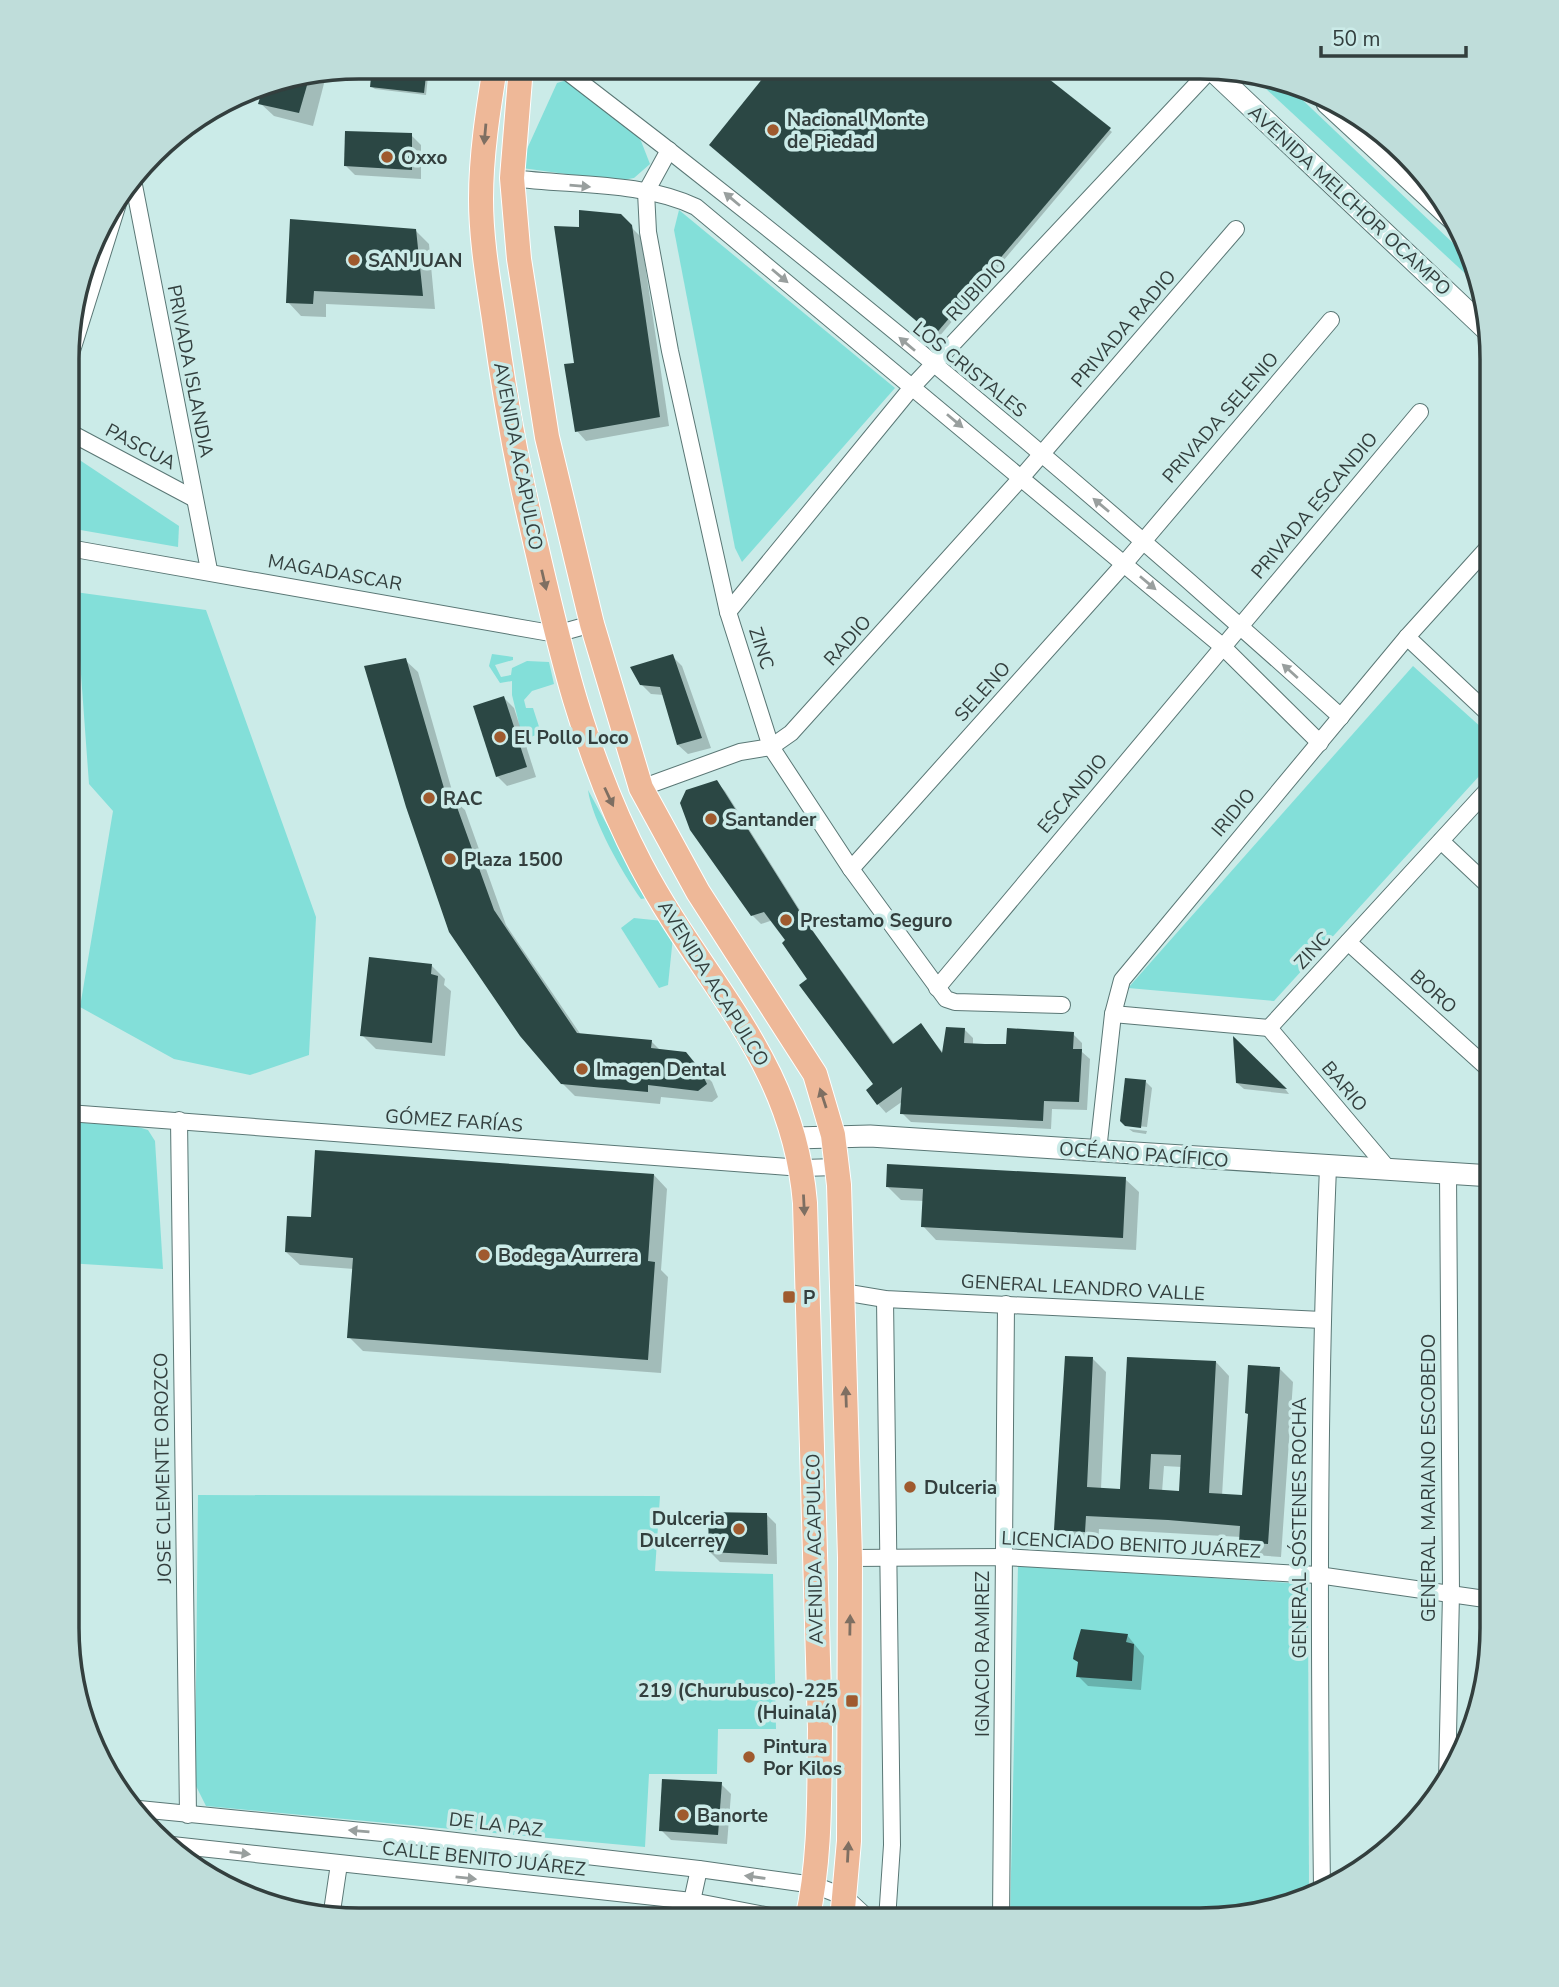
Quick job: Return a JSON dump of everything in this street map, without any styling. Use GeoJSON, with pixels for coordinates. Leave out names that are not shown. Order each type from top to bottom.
{"type":"FeatureCollection","features":[{"type":"Feature","properties":{"kind":"main road","name":"AVENIDA ACAPULCO"},"geometry":{"type":"LineString","coordinates":[[493,79],[481,177],[485,259],[509,425],[556,634],[592,759],[641,866],[760,1052],[788,1112],[802,1168],[820,1729],[820,1817],[809,1908]]}},
{"type":"Feature","properties":{"kind":"main road","name":"AVENIDA ACAPULCO"},"geometry":{"type":"LineString","coordinates":[[520,79],[512,178],[519,259],[536,376],[567,524],[592,624],[641,788],[698,892],[815,1074],[833,1135],[843,1292],[850,1558],[850,1803],[844,1908]]}},
{"type":"Feature","properties":{"kind":"street","name":"LOS CRISTALES"},"geometry":{"type":"LineString","coordinates":[[577,79],[669,150],[1041,454],[1240,625],[1341,717]]}},
{"type":"Feature","properties":{"kind":"street","name":"RUBIDIO"},"geometry":{"type":"LineString","coordinates":[[728,612],[913,386],[1202,79]]}},
{"type":"Feature","properties":{"kind":"street","name":"AVENIDA MELCHOR OCAMPO"},"geometry":{"type":"LineString","coordinates":[[1222,79],[1478,320]]}},
{"type":"Feature","properties":{"kind":"street"},"geometry":{"type":"LineString","coordinates":[[1343,118],[1428,197]]}},
{"type":"Feature","properties":{"kind":"street"},"geometry":{"type":"LineString","coordinates":[[646,192],[669,150]]}},
{"type":"Feature","properties":{"kind":"street"},"geometry":{"type":"LineString","coordinates":[[512,178],[646,192],[676,197],[696,207],[1222,646],[1320,743]]}},
{"type":"Feature","properties":{"kind":"street","name":"PRIVADA ISLANDIA"},"geometry":{"type":"LineString","coordinates":[[135,191],[209,570]]}},
{"type":"Feature","properties":{"kind":"street","name":"ZINC"},"geometry":{"type":"LineString","coordinates":[[646,192],[648,232],[670,351],[728,612],[771,747],[851,869],[946,999],[955,1002],[1062,1004]]}},
{"type":"Feature","properties":{"kind":"street","name":"PRIVADA RADIO"},"geometry":{"type":"LineString","coordinates":[[1041,454],[1236,229]]}},
{"type":"Feature","properties":{"kind":"street"},"geometry":{"type":"LineString","coordinates":[[81,321],[108,234]]}},
{"type":"Feature","properties":{"kind":"street","name":"PRIVADA SELENIO"},"geometry":{"type":"LineString","coordinates":[[1142,540],[1331,320]]}},
{"type":"Feature","properties":{"kind":"street","name":"PRIVADA ESCANDIO"},"geometry":{"type":"LineString","coordinates":[[1240,625],[1420,412]]}},
{"type":"Feature","properties":{"kind":"street","name":"PASCUA"},"geometry":{"type":"LineString","coordinates":[[79,437],[193,498]]}},
{"type":"Feature","properties":{"kind":"street","name":"RADIO"},"geometry":{"type":"LineString","coordinates":[[641,788],[740,752],[771,747],[805,719],[1041,454]]}},
{"type":"Feature","properties":{"kind":"street","name":"SELENO"},"geometry":{"type":"LineString","coordinates":[[851,869],[1124,564],[1142,540]]}},
{"type":"Feature","properties":{"kind":"street","name":"MAGADASCAR"},"geometry":{"type":"LineString","coordinates":[[79,550],[209,570],[556,634],[592,624]]}},
{"type":"Feature","properties":{"kind":"street","name":"IRIDIO"},"geometry":{"type":"LineString","coordinates":[[1098,1151],[1113,1014],[1122,980],[1408,637],[1480,556]]}},
{"type":"Feature","properties":{"kind":"street","name":"ESCANDIO"},"geometry":{"type":"LineString","coordinates":[[937,988],[1240,625]]}},
{"type":"Feature","properties":{"kind":"street"},"geometry":{"type":"LineString","coordinates":[[1408,637],[1480,706]]}},
{"type":"Feature","properties":{"kind":"street","name":"ZINC"},"geometry":{"type":"LineString","coordinates":[[1269,1028],[1480,798]]}},
{"type":"Feature","properties":{"kind":"street"},"geometry":{"type":"LineString","coordinates":[[1441,841],[1480,878]]}},
{"type":"Feature","properties":{"kind":"street","name":"BORO"},"geometry":{"type":"LineString","coordinates":[[1348,942],[1480,1061]]}},
{"type":"Feature","properties":{"kind":"street"},"geometry":{"type":"LineString","coordinates":[[1113,1014],[1269,1028]]}},
{"type":"Feature","properties":{"kind":"street","name":"BARIO"},"geometry":{"type":"LineString","coordinates":[[1269,1028],[1390,1171]]}},
{"type":"Feature","properties":{"kind":"street","name":"GÓMEZ FARÍAS"},"geometry":{"type":"LineString","coordinates":[[79,1114],[802,1168],[837,1167]]}},
{"type":"Feature","properties":{"kind":"street","name":"JOSE CLEMENTE OROZCO"},"geometry":{"type":"LineString","coordinates":[[179,1121],[188,1815]]}},
{"type":"Feature","properties":{"kind":"street","name":"OCÉANO PACÍFICO"},"geometry":{"type":"LineString","coordinates":[[795,1138],[833,1135],[1480,1175]]}},
{"type":"Feature","properties":{"kind":"street","name":"GENERAL SÓSTENES ROCHA"},"geometry":{"type":"LineString","coordinates":[[1322,1880],[1318,1575],[1322,1320],[1328,1167]]}},
{"type":"Feature","properties":{"kind":"street","name":"GENERAL MARIANO ESCOBEDO"},"geometry":{"type":"LineString","coordinates":[[1448,1173],[1451,1593],[1448,1759]]}},
{"type":"Feature","properties":{"kind":"street","name":"GENERAL LEANDRO VALLE"},"geometry":{"type":"LineString","coordinates":[[843,1292],[885,1299],[1322,1320]]}},
{"type":"Feature","properties":{"kind":"street"},"geometry":{"type":"LineString","coordinates":[[885,1299],[892,1845],[888,1908]]}},
{"type":"Feature","properties":{"kind":"street","name":"IGNACIO RAMIREZ"},"geometry":{"type":"LineString","coordinates":[[1001,1908],[1006,1304]]}},
{"type":"Feature","properties":{"kind":"street","name":"LICENCIADO BENITO JUÁREZ"},"geometry":{"type":"LineString","coordinates":[[850,1558],[890,1555],[1003,1557],[1318,1575],[1480,1598]]}},
{"type":"Feature","properties":{"kind":"street","name":"DE LA PAZ"},"geometry":{"type":"LineString","coordinates":[[145,1810],[412,1836],[814,1885],[844,1908]]}},
{"type":"Feature","properties":{"kind":"street","name":"CALLE BENITO JUÁREZ"},"geometry":{"type":"LineString","coordinates":[[183,1846],[692,1901],[728,1908]]}},
{"type":"Feature","properties":{"kind":"street"},"geometry":{"type":"LineString","coordinates":[[333,1907],[339,1864]]}},
{"type":"Feature","properties":{"kind":"street"},"geometry":{"type":"LineString","coordinates":[[692,1901],[699,1869]]}},
{"type":"Feature","properties":{"kind":"shaded area"},"geometry":{"type":"Polygon","coordinates":[[[567,80],[634,132],[641,141],[650,164],[634,178],[617,181],[522,168],[522,160],[557,83],[567,80]]]}},
{"type":"Feature","properties":{"kind":"shaded area"},"geometry":{"type":"Polygon","coordinates":[[[1263,86],[1300,98],[1456,246],[1467,275],[1263,86]]]}},
{"type":"Feature","properties":{"kind":"shaded area"},"geometry":{"type":"Polygon","coordinates":[[[679,210],[895,388],[742,562],[735,548],[674,230],[679,210]]]}},
{"type":"Feature","properties":{"kind":"shaded area"},"geometry":{"type":"Polygon","coordinates":[[[79,460],[179,526],[178,547],[79,530],[79,460]]]}},
{"type":"Feature","properties":{"kind":"shaded area"},"geometry":{"type":"Polygon","coordinates":[[[79,593],[206,610],[316,917],[309,1055],[250,1075],[174,1059],[80,1007],[113,811],[89,784],[79,647],[79,593]]]}},
{"type":"Feature","properties":{"kind":"shaded area"},"geometry":{"type":"Polygon","coordinates":[[[492,654],[513,657],[513,660],[495,665],[501,677],[511,675],[512,668],[527,661],[549,662],[554,684],[532,691],[524,700],[526,708],[533,708],[541,733],[523,740],[512,695],[512,681],[500,683],[489,666],[492,654]]]}},
{"type":"Feature","properties":{"kind":"shaded area"},"geometry":{"type":"Polygon","coordinates":[[[1413,666],[1480,726],[1480,775],[1274,1001],[1128,988],[1413,666]]]}},
{"type":"Feature","properties":{"kind":"shaded area"},"geometry":{"type":"Polygon","coordinates":[[[588,790],[630,867],[652,897],[641,899],[626,876],[595,816],[588,790]]]}},
{"type":"Feature","properties":{"kind":"shaded area"},"geometry":{"type":"Polygon","coordinates":[[[634,918],[663,921],[673,937],[668,985],[659,988],[621,928],[634,918]]]}},
{"type":"Feature","properties":{"kind":"shaded area"},"geometry":{"type":"Polygon","coordinates":[[[79,1123],[135,1126],[148,1130],[155,1141],[163,1269],[79,1264],[79,1123]]]}},
{"type":"Feature","properties":{"kind":"shaded area"},"geometry":{"type":"Polygon","coordinates":[[[198,1495],[660,1496],[655,1571],[773,1574],[776,1729],[718,1729],[717,1774],[649,1774],[645,1847],[206,1806],[195,1784],[198,1495]]]}},
{"type":"Feature","properties":{"kind":"shaded area"},"geometry":{"type":"Polygon","coordinates":[[[1018,1566],[1308,1584],[1309,1886],[1272,1899],[1218,1908],[1010,1908],[1018,1566]]]}},
{"type":"Feature","properties":{"kind":"building"},"geometry":{"type":"Polygon","coordinates":[[[371,79],[426,79],[424,93],[370,87],[371,79]]]}},
{"type":"Feature","properties":{"kind":"building"},"geometry":{"type":"Polygon","coordinates":[[[762,79],[1049,79],[1111,128],[934,336],[709,145],[762,79]]]}},
{"type":"Feature","properties":{"kind":"building"},"geometry":{"type":"Polygon","coordinates":[[[308,83],[299,113],[258,104],[260,97],[308,83]]]}},
{"type":"Feature","properties":{"kind":"building"},"geometry":{"type":"Polygon","coordinates":[[[345,131],[412,133],[412,170],[344,166],[345,131]]]}},
{"type":"Feature","properties":{"kind":"building"},"geometry":{"type":"Polygon","coordinates":[[[579,210],[621,214],[632,225],[660,417],[575,432],[564,364],[574,363],[554,226],[579,227],[579,210]]]}},
{"type":"Feature","properties":{"kind":"building","name":"SAN JUAN"},"geometry":{"type":"Polygon","coordinates":[[[290,219],[416,229],[423,296],[314,291],[313,304],[286,303],[290,219]]]}},
{"type":"Feature","properties":{"kind":"building"},"geometry":{"type":"Polygon","coordinates":[[[673,654],[702,738],[677,745],[660,687],[640,685],[630,667],[673,654]]]}},
{"type":"Feature","properties":{"kind":"building","name":"Plaza 1500"},"geometry":{"type":"Polygon","coordinates":[[[406,658],[446,795],[453,796],[494,910],[577,1033],[652,1040],[651,1048],[686,1052],[707,1084],[698,1091],[648,1085],[648,1092],[561,1084],[520,1036],[449,932],[406,807],[364,666],[406,658]]]}},
{"type":"Feature","properties":{"kind":"building","name":"El Pollo Loco"},"geometry":{"type":"Polygon","coordinates":[[[504,696],[527,767],[496,777],[473,706],[504,696]]]}},
{"type":"Feature","properties":{"kind":"building"},"geometry":{"type":"Polygon","coordinates":[[[717,780],[807,923],[893,1044],[921,1023],[942,1053],[946,1027],[965,1028],[964,1043],[985,1044],[1006,1044],[1007,1028],[1074,1032],[1073,1049],[1082,1049],[1079,1102],[1044,1101],[1043,1121],[900,1114],[902,1087],[877,1105],[866,1090],[873,1084],[799,985],[807,979],[782,943],[785,940],[764,912],[751,916],[690,830],[680,803],[686,790],[717,780]]]}},
{"type":"Feature","properties":{"kind":"building"},"geometry":{"type":"Polygon","coordinates":[[[369,957],[432,964],[431,974],[438,976],[432,1043],[360,1036],[369,957]]]}},
{"type":"Feature","properties":{"kind":"building"},"geometry":{"type":"Polygon","coordinates":[[[1233,1036],[1287,1089],[1236,1083],[1233,1036]]]}},
{"type":"Feature","properties":{"kind":"building"},"geometry":{"type":"Polygon","coordinates":[[[1125,1078],[1146,1080],[1141,1128],[1125,1126],[1120,1121],[1125,1078]]]}},
{"type":"Feature","properties":{"kind":"building","name":"Bodega Aurrera"},"geometry":{"type":"Polygon","coordinates":[[[315,1150],[654,1174],[648,1261],[655,1262],[648,1360],[347,1338],[353,1258],[285,1252],[287,1216],[311,1217],[315,1150]]]}},
{"type":"Feature","properties":{"kind":"building"},"geometry":{"type":"Polygon","coordinates":[[[887,1164],[1126,1177],[1123,1238],[921,1227],[923,1189],[886,1187],[887,1164]]]}},
{"type":"Feature","properties":{"kind":"building"},"geometry":{"type":"Polygon","coordinates":[[[1065,1356],[1093,1357],[1087,1487],[1120,1489],[1127,1357],[1216,1361],[1209,1493],[1242,1495],[1248,1414],[1245,1413],[1248,1365],[1280,1367],[1268,1544],[1239,1542],[1240,1526],[1168,1520],[1086,1516],[1085,1532],[1054,1530],[1065,1356]],[[1151,1454],[1149,1489],[1179,1491],[1181,1455],[1151,1454]]]}},
{"type":"Feature","properties":{"kind":"building"},"geometry":{"type":"Polygon","coordinates":[[[708,1512],[767,1513],[768,1555],[709,1552],[708,1512]]]}},
{"type":"Feature","properties":{"kind":"building"},"geometry":{"type":"Polygon","coordinates":[[[1081,1629],[1128,1634],[1126,1642],[1134,1644],[1132,1681],[1076,1677],[1078,1662],[1073,1659],[1081,1629]]]}},
{"type":"Feature","properties":{"kind":"building","name":"Banorte"},"geometry":{"type":"Polygon","coordinates":[[[662,1779],[722,1782],[718,1835],[659,1831],[662,1779]]]}},
{"type":"Feature","properties":{"kind":"place","name":"Nacional Monte de Piedad"},"geometry":{"type":"Point","coordinates":[773,130]}},
{"type":"Feature","properties":{"kind":"place","name":"Oxxo"},"geometry":{"type":"Point","coordinates":[387,157]}},
{"type":"Feature","properties":{"kind":"place","name":"SAN JUAN"},"geometry":{"type":"Point","coordinates":[354,260]}},
{"type":"Feature","properties":{"kind":"place","name":"El Pollo Loco"},"geometry":{"type":"Point","coordinates":[500,737]}},
{"type":"Feature","properties":{"kind":"place","name":"RAC"},"geometry":{"type":"Point","coordinates":[429,798]}},
{"type":"Feature","properties":{"kind":"place","name":"Santander"},"geometry":{"type":"Point","coordinates":[711,819]}},
{"type":"Feature","properties":{"kind":"place","name":"Plaza 1500"},"geometry":{"type":"Point","coordinates":[450,859]}},
{"type":"Feature","properties":{"kind":"place","name":"Prestamo Seguro"},"geometry":{"type":"Point","coordinates":[786,920]}},
{"type":"Feature","properties":{"kind":"place","name":"Imagen Dental"},"geometry":{"type":"Point","coordinates":[582,1069]}},
{"type":"Feature","properties":{"kind":"place","name":"Bodega Aurrera"},"geometry":{"type":"Point","coordinates":[484,1255]}},
{"type":"Feature","properties":{"kind":"place","name":"P"},"geometry":{"type":"Point","coordinates":[789,1297]}},
{"type":"Feature","properties":{"kind":"place","name":"Dulceria"},"geometry":{"type":"Point","coordinates":[910,1487]}},
{"type":"Feature","properties":{"kind":"place","name":"Dulceria Dulcerrey"},"geometry":{"type":"Point","coordinates":[739,1529]}},
{"type":"Feature","properties":{"kind":"place","name":"219 (Churubusco)-225 (Huinalá)"},"geometry":{"type":"Point","coordinates":[852,1701]}},
{"type":"Feature","properties":{"kind":"place","name":"Pintura Por Kilos"},"geometry":{"type":"Point","coordinates":[749,1757]}},
{"type":"Feature","properties":{"kind":"place","name":"Banorte"},"geometry":{"type":"Point","coordinates":[683,1815]}}]}
